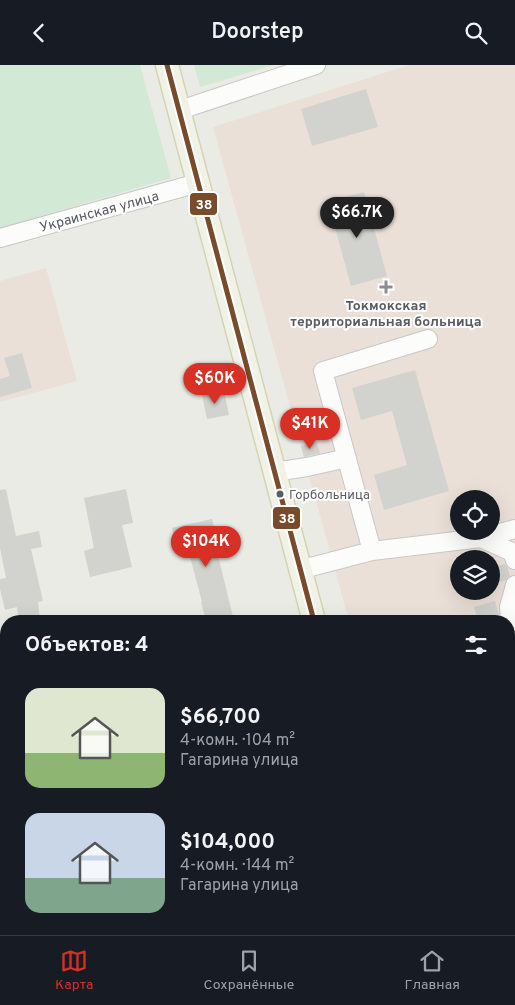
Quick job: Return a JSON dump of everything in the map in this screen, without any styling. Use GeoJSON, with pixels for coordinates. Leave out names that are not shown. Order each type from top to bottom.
{"type":"FeatureCollection","features":[{"type":"Feature","properties":{"kind":"main road"},"geometry":{"type":"LineString","coordinates":[[167,65],[312,615]]}},
{"type":"Feature","properties":{"kind":"street"},"geometry":{"type":"LineString","coordinates":[[180,110],[316,65]]}},
{"type":"Feature","properties":{"kind":"street","name":"Украинская улица"},"geometry":{"type":"LineString","coordinates":[[0,238],[198,183]]}},
{"type":"Feature","properties":{"kind":"street"},"geometry":{"type":"LineString","coordinates":[[372,551],[323,371],[428,339]]}},
{"type":"Feature","properties":{"kind":"street"},"geometry":{"type":"LineString","coordinates":[[274,472],[347,458]]}},
{"type":"Feature","properties":{"kind":"street"},"geometry":{"type":"LineString","coordinates":[[500,533],[515,529]]}},
{"type":"Feature","properties":{"kind":"street"},"geometry":{"type":"LineString","coordinates":[[299,570],[372,551],[464,540]]}},
{"type":"Feature","properties":{"kind":"street"},"geometry":{"type":"LineString","coordinates":[[485,540],[512,553],[515,560]]}},
{"type":"Feature","properties":{"kind":"street"},"geometry":{"type":"LineString","coordinates":[[510,615],[509,607],[515,585]]}},
{"type":"Feature","properties":{"kind":"shaded area","name":"Токмокская территориальная больница"},"geometry":{"type":"Polygon","coordinates":[[[409,65],[515,65],[515,615],[347,615],[213,127],[409,65]]]}},
{"type":"Feature","properties":{"kind":"shaded area"},"geometry":{"type":"Polygon","coordinates":[[[46,268],[77,381],[0,402],[0,281],[46,268]]]}},
{"type":"Feature","properties":{"kind":"green space"},"geometry":{"type":"Polygon","coordinates":[[[0,65],[140,65],[171,178],[0,228],[0,65]]]}},
{"type":"Feature","properties":{"kind":"green space"},"geometry":{"type":"Polygon","coordinates":[[[194,65],[274,65],[200,87],[194,65]]]}},
{"type":"Feature","properties":{"kind":"building"},"geometry":{"type":"Polygon","coordinates":[[[366,89],[378,127],[312,146],[301,109],[366,89]]]}},
{"type":"Feature","properties":{"kind":"building"},"geometry":{"type":"Polygon","coordinates":[[[364,192],[387,276],[351,286],[328,202],[364,192]]]}},
{"type":"Feature","properties":{"kind":"building"},"geometry":{"type":"Polygon","coordinates":[[[22,353],[32,388],[0,397],[0,379],[10,376],[4,358],[22,353]]]}},
{"type":"Feature","properties":{"kind":"building"},"geometry":{"type":"Polygon","coordinates":[[[233,365],[238,388],[224,391],[219,368],[233,365]]]}},
{"type":"Feature","properties":{"kind":"building"},"geometry":{"type":"Polygon","coordinates":[[[415,370],[449,491],[384,510],[374,475],[407,465],[392,411],[361,420],[352,388],[415,370]]]}},
{"type":"Feature","properties":{"kind":"building"},"geometry":{"type":"Polygon","coordinates":[[[224,391],[229,415],[207,419],[202,395],[224,391]]]}},
{"type":"Feature","properties":{"kind":"building"},"geometry":{"type":"Polygon","coordinates":[[[317,442],[320,453],[304,457],[301,446],[317,442]]]}},
{"type":"Feature","properties":{"kind":"building"},"geometry":{"type":"Polygon","coordinates":[[[6,489],[16,536],[39,531],[42,547],[31,549],[43,601],[38,602],[39,615],[18,615],[17,607],[5,610],[0,589],[0,579],[6,578],[0,548],[0,490],[6,489]]]}},
{"type":"Feature","properties":{"kind":"building"},"geometry":{"type":"Polygon","coordinates":[[[126,489],[133,523],[122,525],[132,567],[90,577],[84,551],[94,548],[84,498],[126,489]]]}},
{"type":"Feature","properties":{"kind":"building"},"geometry":{"type":"Polygon","coordinates":[[[212,519],[217,542],[215,543],[233,615],[204,615],[188,549],[177,552],[172,528],[212,519]]]}},
{"type":"Feature","properties":{"kind":"building"},"geometry":{"type":"Polygon","coordinates":[[[505,564],[510,576],[506,580],[500,582],[500,565],[505,564]]]}},
{"type":"Feature","properties":{"kind":"building"},"geometry":{"type":"Polygon","coordinates":[[[495,601],[499,615],[476,615],[474,607],[495,601]]]}},
{"type":"Feature","properties":{"kind":"transit line","name":"38"},"geometry":{"type":"LineString","coordinates":[[167,65],[312,615]]}},
{"type":"Feature","properties":{"kind":"place","name":"Токмокская территориальная больница"},"geometry":{"type":"Point","coordinates":[386,287]}},
{"type":"Feature","properties":{"kind":"place","name":"Горбольница"},"geometry":{"type":"Point","coordinates":[280,494]}}]}
